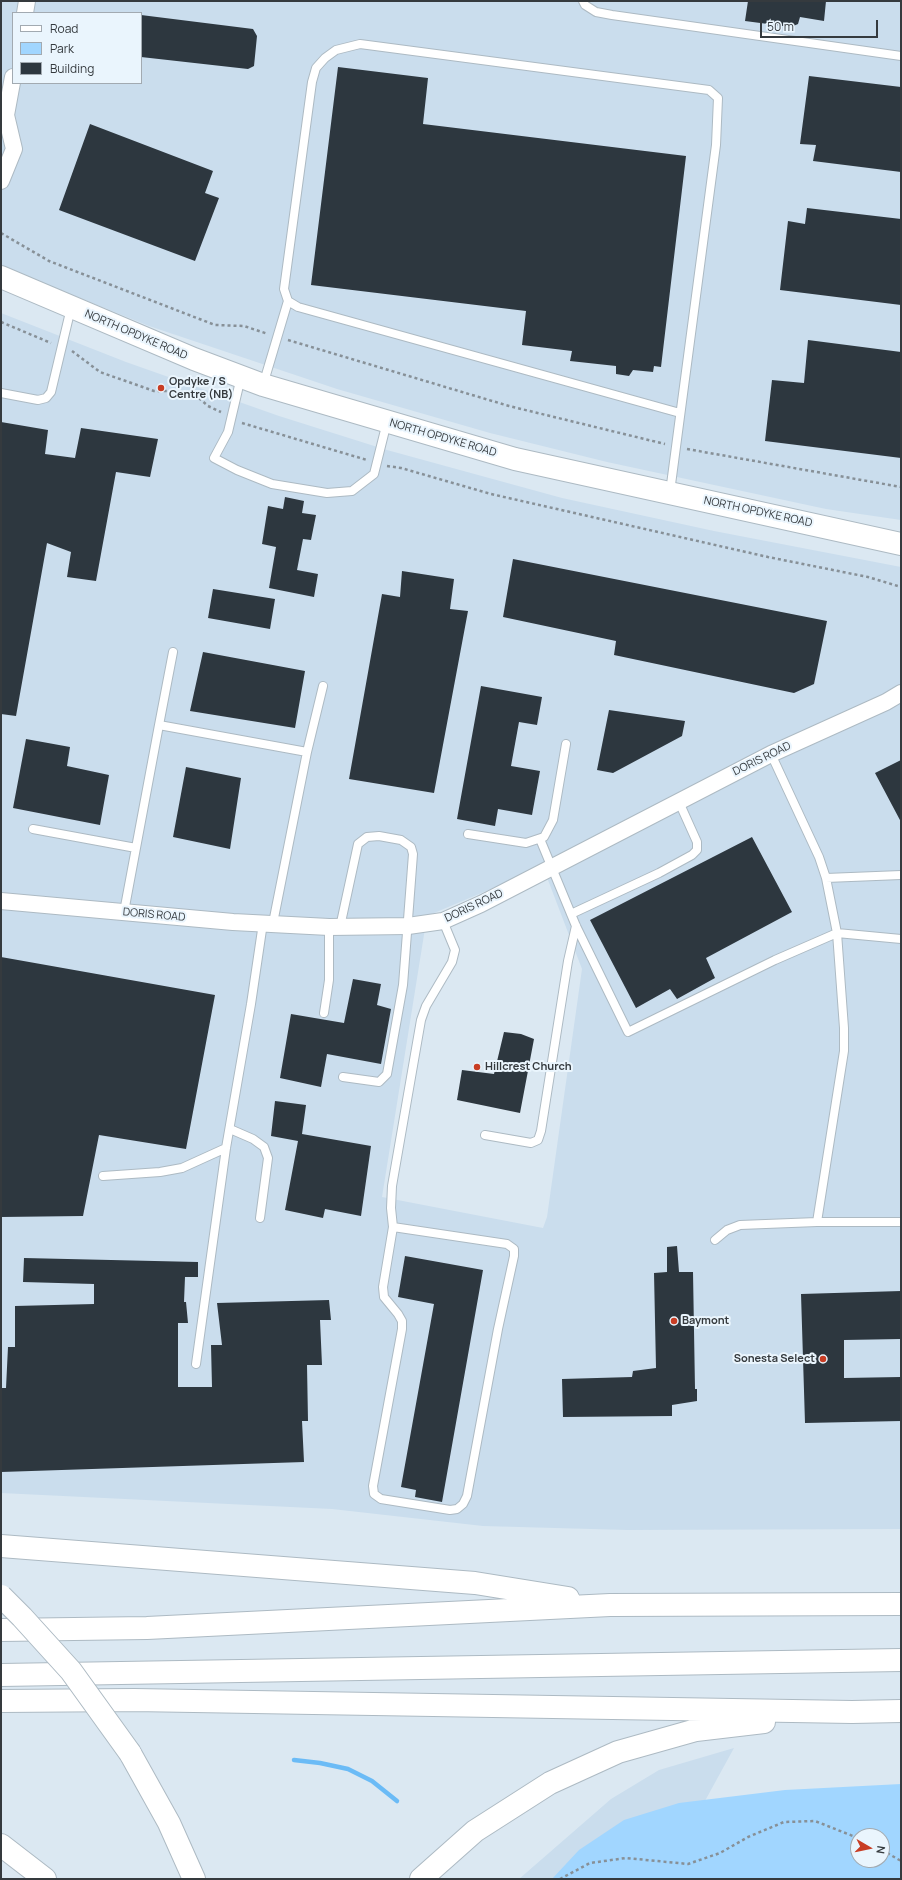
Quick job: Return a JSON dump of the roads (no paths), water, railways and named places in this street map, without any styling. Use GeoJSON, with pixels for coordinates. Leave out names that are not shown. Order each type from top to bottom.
{"type":"FeatureCollection","features":[{"type":"Feature","properties":{"kind":"main road","name":"NORTH OPDYKE ROAD"},"geometry":{"type":"LineString","coordinates":[[1,277],[194,359],[263,385],[387,422],[515,459],[901,544]]}},
{"type":"Feature","properties":{"kind":"main road"},"geometry":{"type":"LineString","coordinates":[[1,1546],[475,1583],[610,1605]]}},
{"type":"Feature","properties":{"kind":"main road"},"geometry":{"type":"LineString","coordinates":[[1,1596],[22,1617],[70,1671],[95,1703],[130,1753],[169,1823],[194,1879]]}},
{"type":"Feature","properties":{"kind":"main road"},"geometry":{"type":"LineString","coordinates":[[1,1630],[147,1628],[610,1605],[901,1604]]}},
{"type":"Feature","properties":{"kind":"main road"},"geometry":{"type":"LineString","coordinates":[[1,1674],[901,1660]]}},
{"type":"Feature","properties":{"kind":"main road"},"geometry":{"type":"LineString","coordinates":[[1,1701],[142,1700],[852,1712],[901,1711]]}},
{"type":"Feature","properties":{"kind":"main road"},"geometry":{"type":"LineString","coordinates":[[421,1879],[476,1831],[550,1783],[618,1752],[696,1730],[852,1712]]}},
{"type":"Feature","properties":{"kind":"main road"},"geometry":{"type":"LineString","coordinates":[[1,1845],[9,1855],[45,1879]]}},
{"type":"Feature","properties":{"kind":"street"},"geometry":{"type":"LineString","coordinates":[[25,12],[27,1]]}},
{"type":"Feature","properties":{"kind":"street"},"geometry":{"type":"LineString","coordinates":[[1,181],[14,149],[4,117],[12,81]]}},
{"type":"Feature","properties":{"kind":"street","name":"DORIS ROAD"},"geometry":{"type":"LineString","coordinates":[[1,901],[233,922],[335,927],[408,926],[443,921],[482,904],[771,754],[886,702],[901,693]]}},
{"type":"Feature","properties":{"kind":"lane"},"geometry":{"type":"LineString","coordinates":[[583,1],[584,5],[596,12],[612,15],[901,56]]}},
{"type":"Feature","properties":{"kind":"lane"},"geometry":{"type":"LineString","coordinates":[[263,385],[288,301],[284,289],[312,82],[316,68],[325,58],[336,50],[360,44],[709,90],[718,98],[716,145],[670,493]]}},
{"type":"Feature","properties":{"kind":"lane"},"geometry":{"type":"LineString","coordinates":[[288,301],[298,307],[680,413]]}},
{"type":"Feature","properties":{"kind":"lane"},"geometry":{"type":"LineString","coordinates":[[1,393],[38,400],[46,398],[51,392],[71,307]]}},
{"type":"Feature","properties":{"kind":"lane"},"geometry":{"type":"LineString","coordinates":[[241,376],[228,432],[214,458],[237,470],[272,484],[327,493],[352,491],[374,474],[387,422]]}},
{"type":"Feature","properties":{"kind":"lane"},"geometry":{"type":"LineString","coordinates":[[124,912],[173,652]]}},
{"type":"Feature","properties":{"kind":"lane"},"geometry":{"type":"LineString","coordinates":[[196,1364],[226,1148],[268,923],[323,686]]}},
{"type":"Feature","properties":{"kind":"lane"},"geometry":{"type":"LineString","coordinates":[[159,726],[308,752]]}},
{"type":"Feature","properties":{"kind":"lane"},"geometry":{"type":"LineString","coordinates":[[468,834],[526,843],[544,837],[553,820],[566,744]]}},
{"type":"Feature","properties":{"kind":"lane"},"geometry":{"type":"LineString","coordinates":[[771,754],[819,857],[826,878],[837,933],[844,1028],[844,1051],[817,1222]]}},
{"type":"Feature","properties":{"kind":"lane"},"geometry":{"type":"LineString","coordinates":[[571,914],[659,873],[692,855],[697,850],[697,842],[679,802]]}},
{"type":"Feature","properties":{"kind":"lane"},"geometry":{"type":"LineString","coordinates":[[33,829],[136,848]]}},
{"type":"Feature","properties":{"kind":"lane"},"geometry":{"type":"LineString","coordinates":[[324,1013],[330,980],[335,927],[358,844],[367,837],[379,836],[402,840],[411,847],[413,854],[404,985],[387,1074],[379,1082],[343,1077]]}},
{"type":"Feature","properties":{"kind":"lane"},"geometry":{"type":"LineString","coordinates":[[540,839],[576,926],[628,1032],[775,960],[837,933],[901,939]]}},
{"type":"Feature","properties":{"kind":"lane"},"geometry":{"type":"LineString","coordinates":[[826,878],[901,874]]}},
{"type":"Feature","properties":{"kind":"lane"},"geometry":{"type":"LineString","coordinates":[[393,1227],[508,1244],[514,1249],[514,1256],[498,1329],[467,1496],[463,1504],[457,1509],[450,1510],[381,1499],[374,1494],[372,1486],[402,1329],[402,1321],[384,1297],[383,1287],[393,1227],[391,1208],[392,1186],[421,1020],[426,1006],[452,962],[455,950],[443,921]]}},
{"type":"Feature","properties":{"kind":"lane"},"geometry":{"type":"LineString","coordinates":[[485,1135],[531,1143],[538,1140],[541,1131],[568,961],[576,926]]}},
{"type":"Feature","properties":{"kind":"lane"},"geometry":{"type":"LineString","coordinates":[[230,1129],[252,1138],[264,1147],[268,1158],[260,1218]]}},
{"type":"Feature","properties":{"kind":"lane"},"geometry":{"type":"LineString","coordinates":[[103,1176],[160,1172],[182,1168],[226,1148]]}},
{"type":"Feature","properties":{"kind":"lane"},"geometry":{"type":"LineString","coordinates":[[715,1240],[727,1230],[740,1224],[901,1222]]}},
{"type":"Feature","properties":{"kind":"waterway"},"geometry":{"type":"LineString","coordinates":[[294,1760],[320,1763],[348,1769],[372,1781],[397,1801]]}},
{"type":"Feature","properties":{"kind":"place","name":"Opdyke / S Centre (NB)"},"geometry":{"type":"Point","coordinates":[161,388]}},
{"type":"Feature","properties":{"kind":"place","name":"Hillcrest Church"},"geometry":{"type":"Point","coordinates":[477,1067]}},
{"type":"Feature","properties":{"kind":"place","name":"Baymont"},"geometry":{"type":"Point","coordinates":[674,1321]}},
{"type":"Feature","properties":{"kind":"place","name":"Sonesta Select"},"geometry":{"type":"Point","coordinates":[823,1359]}}]}
